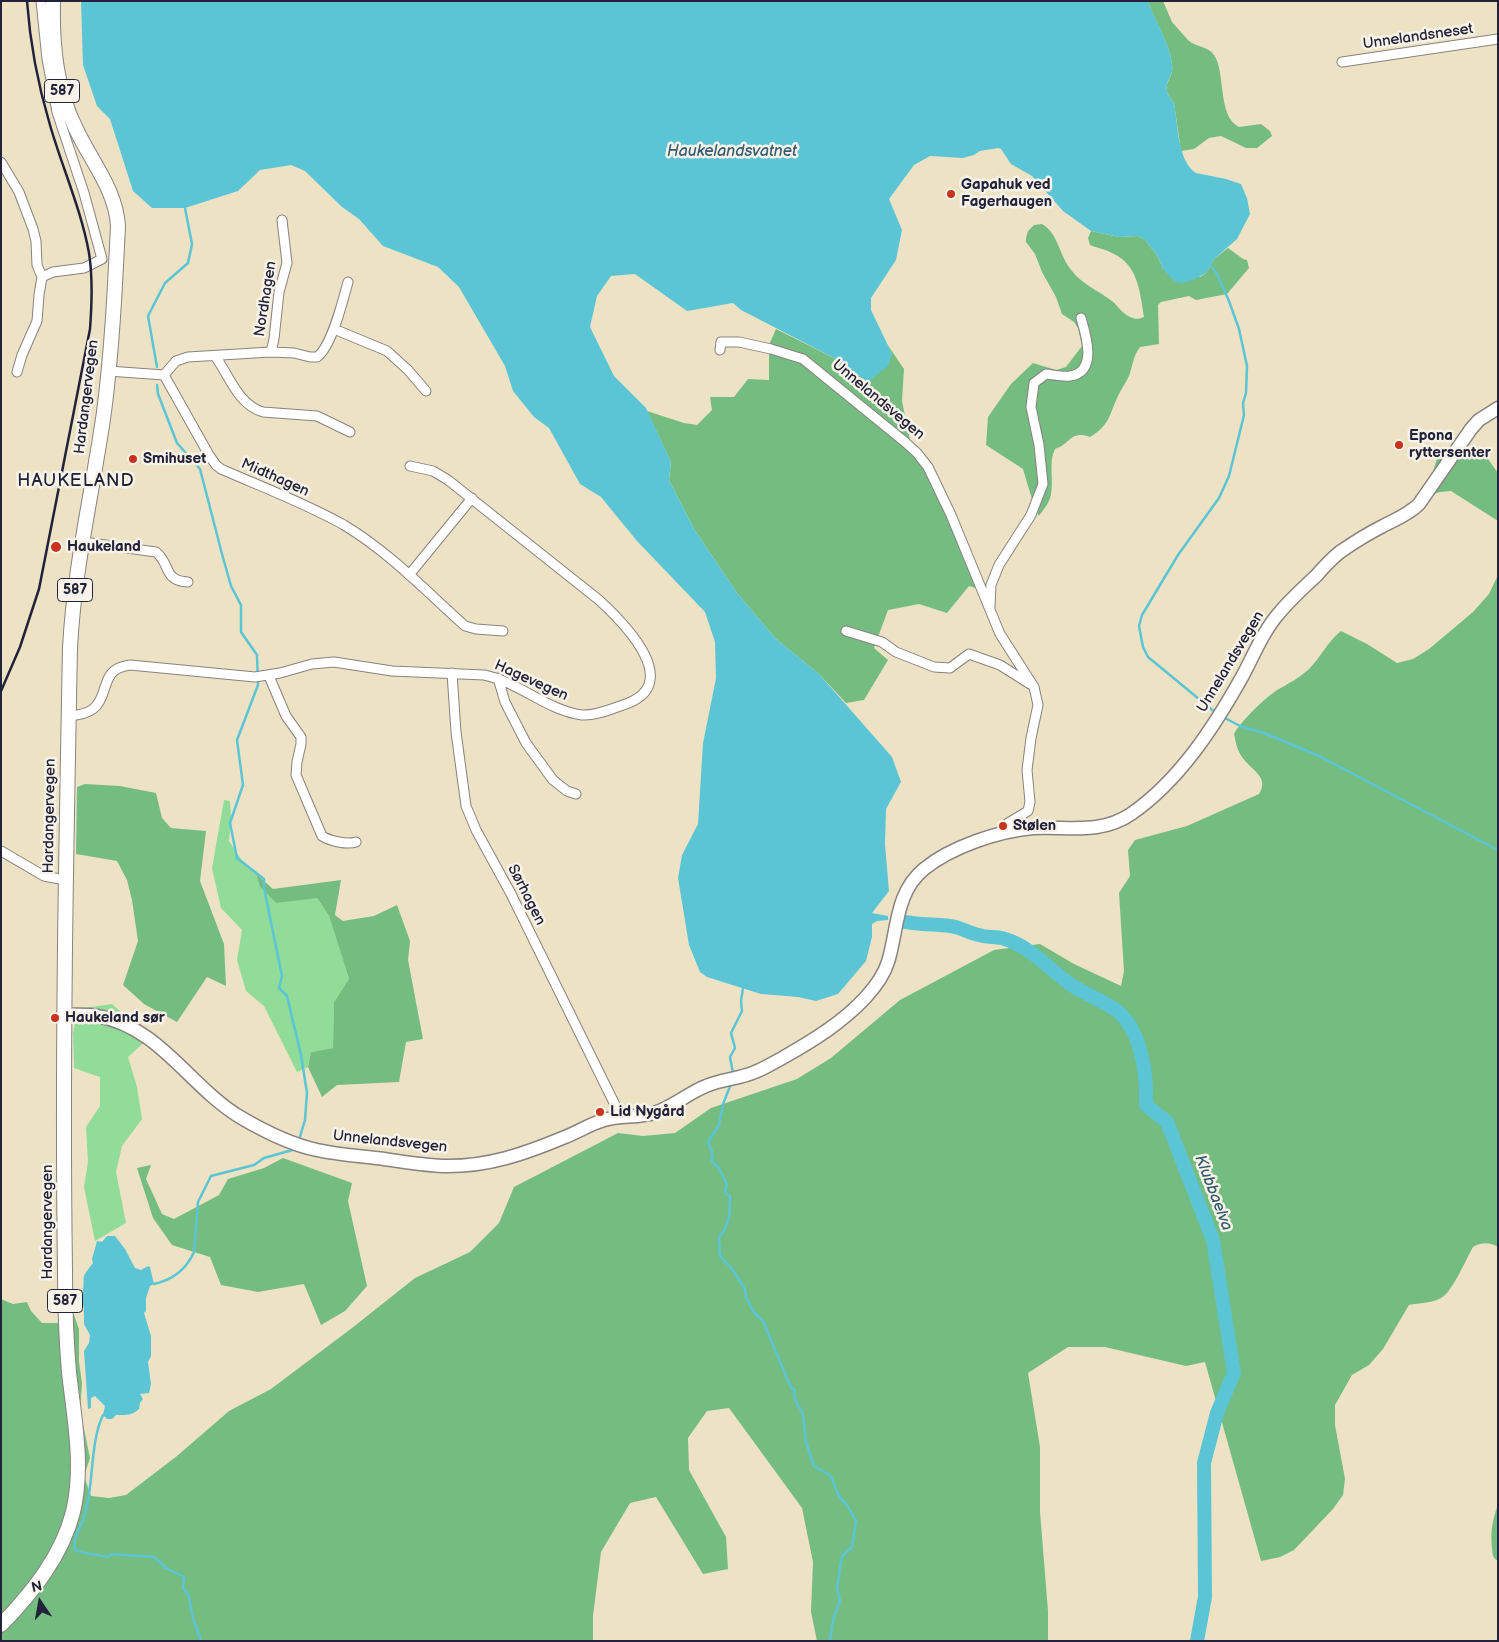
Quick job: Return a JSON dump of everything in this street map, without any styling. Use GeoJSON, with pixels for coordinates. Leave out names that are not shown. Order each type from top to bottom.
{"type":"FeatureCollection","features":[{"type":"Feature","properties":{"kind":"main road","name":"Hardangervegen"},"geometry":{"type":"LineString","coordinates":[[1,1626],[30,1593],[54,1558],[69,1522],[76,1490],[77,1448],[65,1314],[63,1015],[72,616],[104,412],[117,218],[111,195],[75,128],[63,96],[55,55],[53,1]]}},
{"type":"Feature","properties":{"kind":"main road","name":"Unnelandsvegen"},"geometry":{"type":"LineString","coordinates":[[63,1015],[97,1016],[132,1028],[161,1048],[205,1090],[231,1111],[258,1127],[316,1150],[426,1165],[485,1164],[501,1160],[569,1136],[602,1120],[650,1114],[671,1106],[690,1093],[720,1080],[751,1074],[815,1039],[842,1019],[865,998],[882,975],[891,950],[900,902],[913,880],[924,869],[945,856],[977,841],[1008,832],[1046,828],[1099,828],[1115,823],[1161,790],[1204,737],[1227,703],[1264,633],[1281,610],[1338,553],[1385,524],[1411,512],[1419,504],[1470,429],[1479,420],[1498,408]]}},
{"type":"Feature","properties":{"kind":"street"},"geometry":{"type":"LineString","coordinates":[[41,1],[47,60],[57,112],[84,192],[102,259],[84,268],[53,272],[42,277]]}},
{"type":"Feature","properties":{"kind":"street","name":"Unnelandsneset"},"geometry":{"type":"LineString","coordinates":[[1342,62],[1498,39]]}},
{"type":"Feature","properties":{"kind":"street"},"geometry":{"type":"LineString","coordinates":[[1,162],[19,192],[33,229],[36,241],[36,265],[42,277],[37,321],[22,355],[17,372]]}},
{"type":"Feature","properties":{"kind":"street","name":"Nordhagen"},"geometry":{"type":"LineString","coordinates":[[271,352],[280,286],[287,263],[282,220]]}},
{"type":"Feature","properties":{"kind":"street","name":"Nordhagen"},"geometry":{"type":"LineString","coordinates":[[164,375],[171,366],[182,359],[271,352],[317,357],[334,329],[348,282]]}},
{"type":"Feature","properties":{"kind":"street","name":"Unnelandsvegen"},"geometry":{"type":"LineString","coordinates":[[989,610],[991,585],[999,565],[1031,514],[1043,484],[1039,445],[1031,407],[1034,383],[1046,374],[1068,376],[1076,375],[1083,370],[1087,360],[1088,344],[1081,318]]}},
{"type":"Feature","properties":{"kind":"street"},"geometry":{"type":"LineString","coordinates":[[334,329],[388,351],[426,391]]}},
{"type":"Feature","properties":{"kind":"street","name":"Unnelandsvegen"},"geometry":{"type":"LineString","coordinates":[[720,350],[721,342],[739,342],[803,359],[917,453],[928,467],[951,515],[1000,634],[1034,687],[1038,705],[1026,770],[1030,802],[1028,811],[1008,823],[1008,832]]}},
{"type":"Feature","properties":{"kind":"street"},"geometry":{"type":"LineString","coordinates":[[215,356],[242,399],[255,410],[317,416],[350,432]]}},
{"type":"Feature","properties":{"kind":"street"},"geometry":{"type":"LineString","coordinates":[[108,371],[164,375]]}},
{"type":"Feature","properties":{"kind":"street","name":"Midthagen"},"geometry":{"type":"LineString","coordinates":[[164,375],[216,465],[221,469],[343,525],[372,544],[464,626],[503,631]]}},
{"type":"Feature","properties":{"kind":"street","name":"Hagevegen"},"geometry":{"type":"LineString","coordinates":[[69,716],[83,714],[94,709],[101,700],[108,678],[112,672],[119,667],[130,665],[262,676],[302,666],[334,662],[392,671],[476,674],[498,678],[558,708],[585,715],[630,703],[637,699],[648,686],[649,665],[639,644],[616,616],[448,480],[434,472],[410,466]]}},
{"type":"Feature","properties":{"kind":"street"},"geometry":{"type":"LineString","coordinates":[[408,575],[472,498]]}},
{"type":"Feature","properties":{"kind":"street"},"geometry":{"type":"LineString","coordinates":[[83,542],[156,552],[164,558],[173,579],[179,582],[188,582]]}},
{"type":"Feature","properties":{"kind":"street"},"geometry":{"type":"LineString","coordinates":[[846,631],[882,642],[896,652],[934,667],[950,668],[969,654],[1000,665],[1034,687]]}},
{"type":"Feature","properties":{"kind":"street","name":"Sørhagen"},"geometry":{"type":"LineString","coordinates":[[452,673],[456,732],[466,806],[476,830],[511,894],[621,1117]]}},
{"type":"Feature","properties":{"kind":"street"},"geometry":{"type":"LineString","coordinates":[[262,676],[300,737],[301,744],[296,775],[322,836],[346,843],[356,842]]}},
{"type":"Feature","properties":{"kind":"street"},"geometry":{"type":"LineString","coordinates":[[498,678],[504,702],[526,743],[553,780],[567,791],[576,794]]}},
{"type":"Feature","properties":{"kind":"street"},"geometry":{"type":"LineString","coordinates":[[1,851],[44,876],[65,880]]}},
{"type":"Feature","properties":{"kind":"green space"},"geometry":{"type":"Polygon","coordinates":[[[1148,1],[1163,1],[1172,22],[1188,40],[1214,55],[1218,63],[1225,104],[1232,121],[1239,127],[1261,124],[1270,131],[1272,136],[1257,148],[1246,148],[1221,136],[1209,138],[1194,149],[1181,151],[1174,103],[1167,91],[1172,64],[1165,40],[1148,1]]]}},
{"type":"Feature","properties":{"kind":"green space"},"geometry":{"type":"Polygon","coordinates":[[[1042,224],[1048,228],[1056,239],[1064,259],[1076,276],[1134,319],[1144,317],[1139,289],[1132,271],[1121,258],[1090,245],[1088,238],[1091,231],[1119,237],[1138,236],[1145,240],[1157,255],[1163,269],[1200,277],[1206,273],[1214,259],[1228,248],[1247,260],[1249,268],[1227,294],[1196,300],[1189,296],[1161,302],[1158,305],[1159,344],[1140,347],[1134,357],[1129,376],[1102,428],[1090,437],[1083,435],[1074,436],[1055,449],[1052,460],[1052,489],[1050,497],[1039,516],[1034,506],[1023,469],[986,445],[988,417],[1011,384],[1033,363],[1056,370],[1066,367],[1082,346],[1078,328],[1074,322],[1062,314],[1056,297],[1042,272],[1035,254],[1026,242],[1028,231],[1034,225],[1042,224]]]}},
{"type":"Feature","properties":{"kind":"green space"},"geometry":{"type":"Polygon","coordinates":[[[776,329],[840,361],[868,382],[892,354],[885,341],[904,369],[902,401],[910,440],[927,462],[985,591],[969,586],[947,613],[919,604],[888,610],[874,648],[888,660],[864,700],[846,703],[819,674],[776,639],[737,593],[694,529],[669,480],[671,462],[647,411],[684,423],[697,425],[712,410],[710,397],[734,397],[748,379],[769,380],[769,345],[776,329]]]}},
{"type":"Feature","properties":{"kind":"green space"},"geometry":{"type":"Polygon","coordinates":[[[1473,450],[1483,452],[1498,473],[1498,521],[1451,491],[1426,496],[1438,455],[1473,450]]]}},
{"type":"Feature","properties":{"kind":"green space"},"geometry":{"type":"Polygon","coordinates":[[[1498,575],[1498,1247],[1485,1243],[1473,1247],[1450,1290],[1434,1301],[1409,1305],[1383,1349],[1369,1365],[1352,1375],[1335,1405],[1335,1425],[1345,1479],[1343,1495],[1333,1509],[1294,1550],[1280,1557],[1261,1561],[1205,1362],[1186,1366],[1105,1347],[1068,1347],[1028,1373],[1040,1447],[1040,1512],[1048,1611],[1048,1641],[817,1641],[811,1612],[813,1562],[802,1508],[729,1408],[707,1411],[688,1438],[689,1470],[726,1537],[728,1569],[703,1574],[656,1497],[630,1503],[601,1552],[593,1616],[593,1641],[1,1641],[1,1299],[13,1304],[27,1302],[31,1311],[42,1323],[60,1323],[74,1315],[79,1329],[79,1362],[82,1383],[80,1410],[90,1458],[84,1476],[91,1496],[109,1498],[126,1495],[177,1456],[229,1411],[271,1389],[415,1278],[470,1252],[499,1223],[514,1187],[618,1133],[643,1136],[675,1133],[711,1108],[797,1079],[831,1058],[900,1000],[994,950],[1040,944],[1074,964],[1121,986],[1124,971],[1119,893],[1130,876],[1128,850],[1135,840],[1187,826],[1259,794],[1262,788],[1261,778],[1240,754],[1234,734],[1247,717],[1277,690],[1309,669],[1332,639],[1341,631],[1367,644],[1397,663],[1413,659],[1429,649],[1473,612],[1489,594],[1498,575]]]}},
{"type":"Feature","properties":{"kind":"green space"},"geometry":{"type":"Polygon","coordinates":[[[85,784],[120,786],[156,793],[162,818],[171,828],[206,831],[200,881],[224,944],[226,986],[207,977],[177,1022],[144,1004],[123,985],[138,941],[132,900],[127,880],[117,861],[76,854],[77,787],[85,784]]]}},
{"type":"Feature","properties":{"kind":"green space"},"geometry":{"type":"Polygon","coordinates":[[[224,800],[230,801],[229,841],[241,859],[256,874],[260,887],[276,903],[316,897],[329,916],[349,979],[334,1002],[333,1048],[311,1052],[308,1067],[297,1072],[264,1006],[246,991],[237,960],[242,930],[221,908],[212,868],[224,800]]]}},
{"type":"Feature","properties":{"kind":"green space"},"geometry":{"type":"Polygon","coordinates":[[[256,874],[273,889],[341,880],[335,915],[343,921],[374,916],[397,905],[410,941],[408,960],[423,1039],[406,1042],[399,1082],[337,1085],[322,1097],[308,1067],[311,1052],[333,1048],[334,1002],[349,979],[329,916],[317,898],[276,903],[260,887],[256,874]]]}},
{"type":"Feature","properties":{"kind":"green space"},"geometry":{"type":"Polygon","coordinates":[[[112,1004],[149,1038],[128,1057],[137,1087],[142,1119],[122,1146],[116,1172],[126,1223],[95,1241],[84,1187],[88,1162],[86,1127],[100,1106],[100,1077],[74,1068],[73,1033],[78,1009],[112,1004]]]}},
{"type":"Feature","properties":{"kind":"green space"},"geometry":{"type":"Polygon","coordinates":[[[283,1158],[352,1183],[348,1201],[367,1286],[345,1311],[321,1325],[304,1284],[258,1292],[221,1285],[210,1257],[172,1245],[153,1218],[137,1168],[151,1165],[146,1179],[162,1214],[174,1219],[219,1195],[228,1179],[264,1168],[283,1158]]]}},
{"type":"Feature","properties":{"kind":"green space"},"geometry":{"type":"Polygon","coordinates":[[[1498,1504],[1498,1561],[1493,1556],[1491,1536],[1498,1504]]]}},
{"type":"Feature","properties":{"kind":"water","name":"Haukelandsvatnet"},"geometry":{"type":"Polygon","coordinates":[[[81,1],[1148,1],[1165,39],[1172,64],[1167,91],[1174,103],[1179,141],[1185,160],[1196,173],[1241,184],[1247,198],[1250,214],[1237,239],[1214,259],[1206,273],[1193,280],[1182,283],[1174,281],[1163,269],[1157,255],[1145,240],[1138,236],[1119,237],[1091,231],[1063,211],[1032,176],[1011,164],[1001,149],[998,148],[980,151],[963,158],[930,156],[914,165],[889,199],[902,230],[896,260],[871,298],[871,310],[892,354],[888,366],[868,382],[840,361],[741,310],[733,303],[687,311],[635,274],[611,276],[597,296],[590,327],[614,376],[646,408],[671,462],[669,480],[694,529],[737,593],[776,639],[819,674],[892,757],[901,782],[886,809],[885,844],[889,891],[872,913],[888,916],[888,920],[877,921],[872,924],[872,937],[866,961],[838,994],[816,1001],[798,997],[761,994],[707,977],[700,972],[689,945],[678,878],[682,855],[698,824],[703,743],[716,678],[715,642],[705,612],[637,541],[601,497],[580,484],[549,428],[534,417],[513,391],[505,366],[459,287],[438,267],[383,246],[359,219],[342,207],[305,171],[291,165],[260,170],[238,191],[185,208],[152,208],[133,191],[110,119],[97,106],[83,65],[81,1]]]}},
{"type":"Feature","properties":{"kind":"water"},"geometry":{"type":"Polygon","coordinates":[[[107,1236],[115,1236],[125,1249],[135,1268],[141,1270],[148,1266],[150,1267],[154,1284],[150,1286],[146,1298],[146,1311],[144,1313],[151,1336],[151,1356],[148,1362],[151,1384],[149,1393],[140,1394],[143,1399],[139,1409],[134,1413],[116,1415],[112,1419],[107,1419],[103,1415],[105,1406],[95,1396],[91,1398],[91,1408],[88,1409],[84,1351],[89,1343],[90,1335],[84,1324],[84,1308],[80,1295],[83,1292],[85,1275],[93,1263],[92,1259],[97,1241],[102,1242],[107,1236]]]}},
{"type":"Feature","properties":{"kind":"waterway"},"geometry":{"type":"LineString","coordinates":[[157,367],[148,316],[165,283],[188,263],[192,244],[185,208]]}},
{"type":"Feature","properties":{"kind":"waterway"},"geometry":{"type":"LineString","coordinates":[[1210,265],[1217,274],[1239,329],[1247,366],[1246,393],[1243,403],[1244,415],[1229,476],[1219,498],[1178,555],[1142,615],[1139,626],[1143,647],[1148,657],[1216,713]]}},
{"type":"Feature","properties":{"kind":"waterway"},"geometry":{"type":"LineString","coordinates":[[157,385],[158,394],[177,443],[200,469],[231,586],[241,605],[241,632],[257,655],[258,685],[237,740],[243,785],[230,823],[237,858],[264,879],[264,888],[282,976],[279,988],[287,996],[301,1055],[307,1093],[305,1120],[299,1140]]}},
{"type":"Feature","properties":{"kind":"waterway"},"geometry":{"type":"LineString","coordinates":[[1223,717],[1240,726],[1264,733],[1319,756],[1498,850]]}},
{"type":"Feature","properties":{"kind":"waterway","name":"Klubbaelva"},"geometry":{"type":"LineString","coordinates":[[901,921],[954,927],[982,936],[1002,938],[1023,947],[1070,984],[1116,1010],[1132,1029],[1137,1041],[1144,1067],[1146,1105],[1167,1122],[1213,1240],[1234,1373],[1217,1413],[1204,1463],[1205,1597],[1197,1641]]}},
{"type":"Feature","properties":{"kind":"waterway"},"geometry":{"type":"LineString","coordinates":[[733,1073],[730,1057],[735,1048],[731,1033],[742,1011],[743,988]]}},
{"type":"Feature","properties":{"kind":"waterway"},"geometry":{"type":"LineString","coordinates":[[731,1084],[723,1104],[719,1125],[708,1142],[712,1152],[712,1162],[719,1168],[727,1185],[726,1194],[730,1196],[727,1223],[719,1237],[720,1256],[732,1269],[745,1289],[746,1297],[753,1311],[763,1321],[791,1388],[794,1389],[795,1400],[803,1414],[806,1442],[814,1466],[831,1476],[839,1497],[847,1505],[856,1521],[852,1547],[842,1556],[837,1588],[840,1600],[833,1620],[830,1641]]}},
{"type":"Feature","properties":{"kind":"waterway"},"geometry":{"type":"LineString","coordinates":[[154,1284],[167,1280],[178,1273],[191,1258],[194,1252],[198,1202],[211,1176],[254,1165],[264,1158],[296,1149]]}},
{"type":"Feature","properties":{"kind":"waterway"},"geometry":{"type":"LineString","coordinates":[[103,1415],[96,1438],[88,1502],[84,1519],[76,1536],[75,1550],[108,1557],[112,1554],[154,1557],[166,1568],[184,1577],[183,1588],[188,1594],[193,1618],[201,1641]]}},
{"type":"Feature","properties":{"kind":"railway"},"geometry":{"type":"LineString","coordinates":[[1,691],[20,647],[39,589],[90,329],[92,300],[92,281],[86,237],[42,95],[32,48],[27,1]]}},
{"type":"Feature","properties":{"kind":"place","name":"Gapahuk ved Fagerhaugen"},"geometry":{"type":"Point","coordinates":[951,194]}},
{"type":"Feature","properties":{"kind":"place","name":"Epona ryttersenter"},"geometry":{"type":"Point","coordinates":[1399,445]}},
{"type":"Feature","properties":{"kind":"place","name":"Smihuset"},"geometry":{"type":"Point","coordinates":[133,459]}},
{"type":"Feature","properties":{"kind":"place","name":"Haukeland"},"geometry":{"type":"Point","coordinates":[56,547]}},
{"type":"Feature","properties":{"kind":"place","name":"Stølen"},"geometry":{"type":"Point","coordinates":[1003,826]}},
{"type":"Feature","properties":{"kind":"place","name":"Haukeland sør"},"geometry":{"type":"Point","coordinates":[55,1018]}},
{"type":"Feature","properties":{"kind":"place","name":"Lid Nygård"},"geometry":{"type":"Point","coordinates":[600,1112]}},
{"type":"Feature","properties":{"kind":"district","name":"HAUKELAND"},"geometry":{"type":"Point","coordinates":[76,481]}}]}
